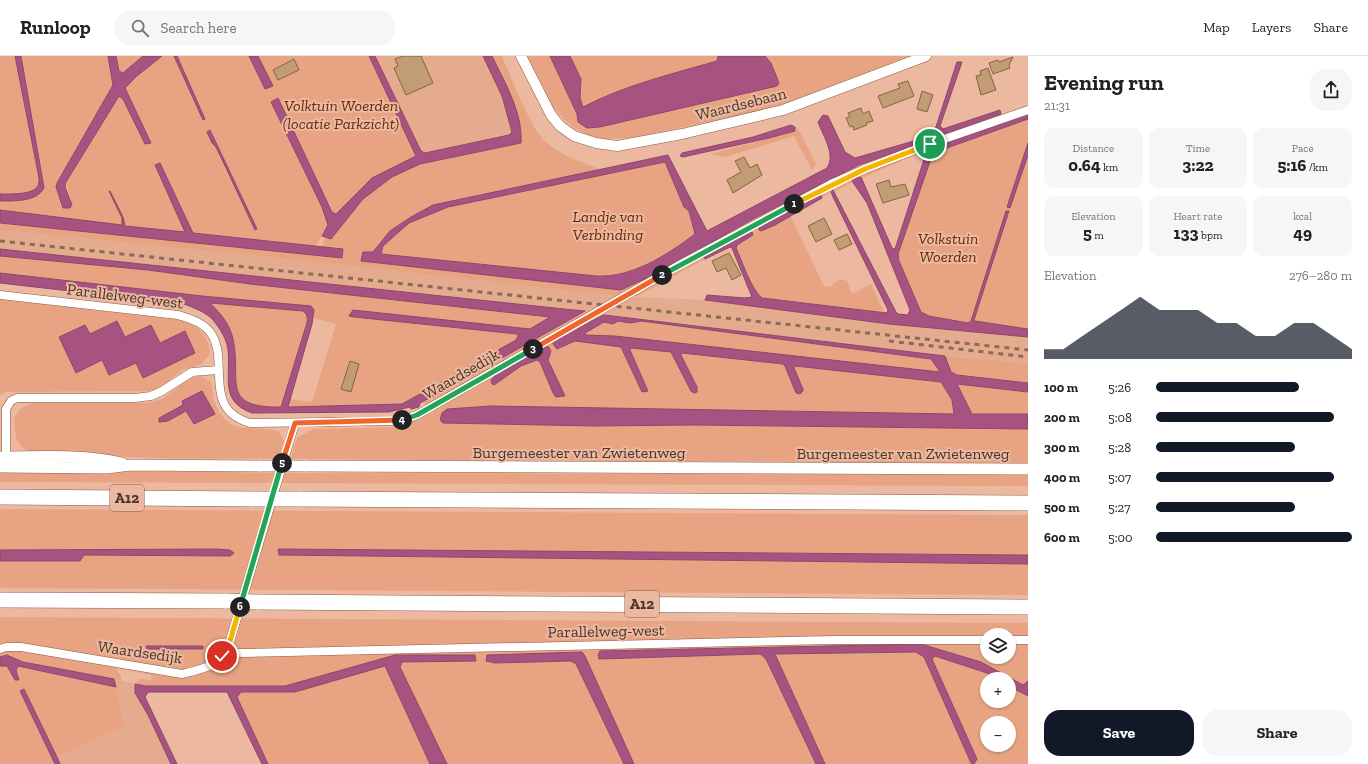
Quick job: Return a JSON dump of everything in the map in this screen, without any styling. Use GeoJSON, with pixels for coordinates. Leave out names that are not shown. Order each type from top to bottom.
{"type":"FeatureCollection","features":[{"type":"Feature","properties":{"kind":"highway","name":"A12"},"geometry":{"type":"LineString","coordinates":[[0,497],[1028,503]]}},
{"type":"Feature","properties":{"kind":"highway","name":"A12"},"geometry":{"type":"LineString","coordinates":[[0,600],[1028,607]]}},
{"type":"Feature","properties":{"kind":"main road","name":"Burgemeester van Zwietenweg"},"geometry":{"type":"LineString","coordinates":[[3,462],[80,458],[106,460],[130,465],[1028,470]]}},
{"type":"Feature","properties":{"kind":"street","name":"Waardsebaan"},"geometry":{"type":"LineString","coordinates":[[521,56],[551,115],[560,126],[574,136],[596,143],[617,146],[682,134],[783,110],[926,56]]}},
{"type":"Feature","properties":{"kind":"street","name":"Waardsedijk"},"geometry":{"type":"LineString","coordinates":[[295,423],[399,421],[417,415],[681,264],[831,184],[898,156],[1028,110]]}},
{"type":"Feature","properties":{"kind":"street","name":"Parallelweg-west"},"geometry":{"type":"LineString","coordinates":[[0,295],[178,316],[191,319],[204,326],[213,336],[216,347],[219,390],[222,399],[234,415],[250,423],[295,423]]}},
{"type":"Feature","properties":{"kind":"street"},"geometry":{"type":"LineString","coordinates":[[3,462],[6,409],[12,401],[17,398],[143,397],[162,391],[192,372],[218,370]]}},
{"type":"Feature","properties":{"kind":"street"},"geometry":{"type":"LineString","coordinates":[[226,652],[295,423]]}},
{"type":"Feature","properties":{"kind":"street","name":"Parallelweg-west"},"geometry":{"type":"LineString","coordinates":[[226,652],[243,653],[833,640],[980,640]]}},
{"type":"Feature","properties":{"kind":"street"},"geometry":{"type":"LineString","coordinates":[[1016,640],[1028,640]]}},
{"type":"Feature","properties":{"kind":"street","name":"Waardsedijk"},"geometry":{"type":"LineString","coordinates":[[3,648],[21,646],[182,674],[208,668],[219,660],[226,652]]}},
{"type":"Feature","properties":{"kind":"shaded area"},"geometry":{"type":"Polygon","coordinates":[[[15,56],[21,56],[44,188],[41,193],[36,196],[24,200],[0,201],[0,194],[20,194],[34,190],[39,182],[15,56]]]}},
{"type":"Feature","properties":{"kind":"shaded area"},"geometry":{"type":"Polygon","coordinates":[[[108,56],[116,56],[119,71],[123,73],[143,56],[162,56],[137,76],[125,88],[151,143],[145,144],[123,99],[119,96],[66,182],[65,187],[72,205],[70,208],[63,208],[56,187],[57,183],[113,85],[108,56]]]}},
{"type":"Feature","properties":{"kind":"shaded area"},"geometry":{"type":"Polygon","coordinates":[[[174,56],[177,56],[205,119],[203,120],[174,56]]]}},
{"type":"Feature","properties":{"kind":"shaded area"},"geometry":{"type":"Polygon","coordinates":[[[249,56],[258,56],[273,86],[265,89],[249,56]]]}},
{"type":"Feature","properties":{"kind":"shaded area"},"geometry":{"type":"Polygon","coordinates":[[[369,56],[375,56],[421,151],[425,153],[509,135],[512,132],[502,96],[483,56],[492,56],[516,109],[521,132],[521,143],[420,164],[392,177],[363,199],[331,239],[322,236],[328,225],[322,207],[271,102],[278,98],[332,212],[336,214],[372,178],[416,156],[369,56]]]}},
{"type":"Feature","properties":{"kind":"shaded area"},"geometry":{"type":"Polygon","coordinates":[[[375,56],[483,56],[502,96],[512,132],[509,135],[425,153],[421,151],[375,56]]]}},
{"type":"Feature","properties":{"kind":"shaded area"},"geometry":{"type":"Polygon","coordinates":[[[550,56],[570,56],[581,79],[580,98],[583,107],[632,86],[717,61],[718,56],[765,56],[771,63],[779,83],[777,86],[600,127],[587,128],[578,122],[577,114],[550,56]]]}},
{"type":"Feature","properties":{"kind":"shaded area"},"geometry":{"type":"Polygon","coordinates":[[[957,62],[962,62],[940,126],[943,129],[1000,110],[1001,114],[859,165],[753,219],[651,276],[621,290],[361,261],[363,252],[373,252],[390,231],[433,205],[668,155],[707,231],[827,168],[830,157],[828,145],[818,122],[823,115],[828,116],[845,152],[855,158],[924,138],[934,133],[957,62]],[[665,162],[448,207],[409,223],[383,246],[381,254],[596,276],[609,276],[636,269],[648,264],[673,250],[695,234],[689,211],[684,207],[665,162]]]}},
{"type":"Feature","properties":{"kind":"shaded area"},"geometry":{"type":"Polygon","coordinates":[[[1028,114],[1028,119],[933,153],[898,254],[899,261],[921,312],[929,316],[968,323],[971,321],[1006,211],[1009,211],[974,320],[1028,329],[1028,337],[889,324],[705,300],[707,295],[745,298],[752,297],[732,248],[730,247],[705,259],[703,257],[752,232],[753,235],[737,245],[736,248],[754,288],[762,298],[887,313],[888,310],[833,197],[831,192],[833,190],[896,312],[898,314],[908,315],[910,310],[867,203],[852,181],[853,178],[861,177],[892,248],[895,249],[927,150],[1028,114]]]}},
{"type":"Feature","properties":{"kind":"shaded area"},"geometry":{"type":"Polygon","coordinates":[[[791,125],[795,127],[795,131],[683,157],[680,156],[682,153],[753,137],[791,125]]]}},
{"type":"Feature","properties":{"kind":"shaded area"},"geometry":{"type":"Polygon","coordinates":[[[210,130],[257,229],[255,230],[216,147],[212,143],[207,132],[210,130]]]}},
{"type":"Feature","properties":{"kind":"shaded area"},"geometry":{"type":"Polygon","coordinates":[[[1028,143],[1028,155],[1010,208],[1007,207],[1028,143]]]}},
{"type":"Feature","properties":{"kind":"shaded area"},"geometry":{"type":"Polygon","coordinates":[[[160,163],[193,233],[343,249],[342,258],[0,223],[0,210],[122,225],[122,218],[110,191],[123,217],[125,226],[185,232],[155,165],[160,163]]]}},
{"type":"Feature","properties":{"kind":"shaded area"},"geometry":{"type":"Polygon","coordinates":[[[821,195],[822,198],[775,225],[761,231],[759,230],[759,226],[821,195]]]}},
{"type":"Feature","properties":{"kind":"shaded area"},"geometry":{"type":"Polygon","coordinates":[[[0,230],[309,261],[616,296],[705,300],[757,305],[889,324],[1028,337],[1028,363],[938,355],[604,315],[585,311],[0,249],[0,230]]]}},
{"type":"Feature","properties":{"kind":"shaded area"},"geometry":{"type":"Polygon","coordinates":[[[0,249],[585,311],[420,403],[419,407],[411,409],[410,407],[389,412],[252,413],[242,408],[235,402],[231,395],[228,379],[229,360],[226,342],[216,323],[203,312],[184,304],[0,283],[0,273],[202,296],[311,306],[314,310],[312,324],[288,407],[402,404],[516,340],[518,336],[517,334],[349,316],[353,310],[530,329],[550,317],[250,284],[148,270],[0,256],[0,249]],[[210,303],[230,328],[235,354],[237,389],[241,397],[249,403],[262,406],[281,407],[307,322],[307,315],[303,311],[210,303]]]}},
{"type":"Feature","properties":{"kind":"shaded area"},"geometry":{"type":"Polygon","coordinates":[[[604,315],[945,356],[951,372],[957,375],[1028,383],[1028,392],[957,384],[972,414],[1028,414],[1028,429],[694,425],[593,426],[443,423],[440,420],[442,413],[447,409],[491,406],[954,414],[952,400],[941,382],[795,366],[794,368],[803,389],[800,394],[796,393],[783,364],[682,353],[681,355],[697,387],[697,392],[694,393],[691,391],[671,352],[631,348],[630,350],[648,391],[642,392],[621,347],[575,341],[557,349],[553,344],[554,340],[604,315]],[[618,321],[613,324],[604,322],[585,333],[586,335],[615,336],[940,372],[931,359],[641,321],[630,323],[618,321]]]}},
{"type":"Feature","properties":{"kind":"shaded area"},"geometry":{"type":"Polygon","coordinates":[[[117,321],[125,337],[151,325],[160,343],[185,331],[195,353],[143,378],[136,363],[109,375],[102,360],[76,373],[59,337],[85,325],[90,334],[117,321]]]}},
{"type":"Feature","properties":{"kind":"shaded area"},"geometry":{"type":"Polygon","coordinates":[[[548,346],[551,351],[548,360],[565,396],[556,397],[540,362],[537,360],[521,366],[494,385],[492,384],[491,380],[509,366],[548,346]]]}},
{"type":"Feature","properties":{"kind":"shaded area"},"geometry":{"type":"Polygon","coordinates":[[[202,391],[215,414],[194,424],[186,411],[168,421],[159,422],[159,418],[183,405],[182,401],[202,391]]]}},
{"type":"Feature","properties":{"kind":"shaded area"},"geometry":{"type":"Polygon","coordinates":[[[278,549],[1028,555],[1028,564],[279,555],[278,549]]]}},
{"type":"Feature","properties":{"kind":"shaded area"},"geometry":{"type":"Polygon","coordinates":[[[0,550],[230,550],[234,553],[230,556],[84,555],[80,561],[0,561],[0,550]]]}},
{"type":"Feature","properties":{"kind":"shaded area"},"geometry":{"type":"Polygon","coordinates":[[[921,644],[980,662],[980,664],[985,664],[999,672],[984,672],[935,656],[932,659],[977,759],[974,764],[971,763],[924,657],[916,652],[775,654],[825,764],[816,764],[766,659],[760,654],[599,659],[598,655],[600,651],[921,644]]]}},
{"type":"Feature","properties":{"kind":"shaded area"},"geometry":{"type":"Polygon","coordinates":[[[146,646],[203,646],[203,649],[147,649],[146,646]]]}},
{"type":"Feature","properties":{"kind":"shaded area"},"geometry":{"type":"Polygon","coordinates":[[[582,652],[634,764],[624,764],[576,664],[571,661],[495,663],[486,661],[487,655],[582,652]]]}},
{"type":"Feature","properties":{"kind":"shaded area"},"geometry":{"type":"Polygon","coordinates":[[[7,655],[23,662],[114,679],[116,687],[18,666],[16,670],[19,680],[15,680],[7,666],[0,666],[0,657],[7,655]]]}},
{"type":"Feature","properties":{"kind":"shaded area"},"geometry":{"type":"Polygon","coordinates":[[[395,655],[475,655],[476,661],[402,662],[400,667],[447,764],[430,764],[385,666],[295,692],[241,692],[237,697],[268,764],[262,764],[227,692],[148,692],[145,697],[177,764],[171,764],[148,715],[135,693],[135,684],[146,686],[285,686],[395,655]]]}},
{"type":"Feature","properties":{"kind":"shaded area"},"geometry":{"type":"Polygon","coordinates":[[[114,679],[135,684],[135,693],[148,715],[171,764],[60,764],[57,757],[124,726],[114,679]]]}},
{"type":"Feature","properties":{"kind":"shaded area"},"geometry":{"type":"Polygon","coordinates":[[[1016,681],[1023,685],[1028,681],[1028,696],[1016,690],[1016,681]]]}},
{"type":"Feature","properties":{"kind":"shaded area"},"geometry":{"type":"Polygon","coordinates":[[[24,689],[60,764],[55,764],[20,691],[24,689]]]}},
{"type":"Feature","properties":{"kind":"green space"},"geometry":{"type":"Polygon","coordinates":[[[0,56],[15,56],[39,178],[39,184],[37,187],[34,190],[25,193],[0,194],[0,56]]]}},
{"type":"Feature","properties":{"kind":"green space","name":"Volktuin Woerden (locatie Parkzicht)"},"geometry":{"type":"Polygon","coordinates":[[[21,56],[108,56],[113,85],[56,187],[72,205],[66,183],[116,100],[127,86],[162,56],[174,56],[203,120],[205,118],[177,56],[249,56],[265,89],[273,86],[258,56],[369,56],[416,156],[372,178],[336,214],[334,214],[278,99],[271,102],[322,207],[328,225],[316,246],[193,233],[160,163],[185,233],[125,226],[123,217],[110,191],[109,192],[122,218],[122,225],[0,210],[0,201],[24,200],[41,193],[44,188],[21,56]],[[210,130],[221,161],[255,230],[257,229],[210,130]]]}},
{"type":"Feature","properties":{"kind":"green space"},"geometry":{"type":"Polygon","coordinates":[[[116,56],[143,56],[123,73],[119,71],[116,56]]]}},
{"type":"Feature","properties":{"kind":"green space"},"geometry":{"type":"Polygon","coordinates":[[[492,56],[502,56],[527,114],[539,135],[551,146],[565,155],[602,170],[433,205],[390,231],[373,252],[361,261],[621,290],[651,276],[753,219],[859,165],[1028,105],[1028,114],[931,148],[862,178],[854,179],[853,182],[834,192],[833,190],[822,198],[820,195],[781,214],[787,217],[790,215],[824,286],[830,287],[840,279],[847,281],[852,294],[871,284],[884,312],[762,298],[754,289],[736,248],[737,245],[753,235],[733,240],[703,257],[705,259],[638,296],[616,296],[309,261],[0,230],[0,223],[342,258],[343,249],[322,247],[325,237],[331,239],[363,199],[392,177],[420,164],[521,143],[521,132],[516,109],[492,56]]]}},
{"type":"Feature","properties":{"kind":"green space"},"geometry":{"type":"Polygon","coordinates":[[[527,56],[550,56],[577,114],[578,122],[777,86],[779,83],[771,63],[765,56],[911,56],[775,108],[632,138],[605,139],[592,137],[574,128],[564,119],[551,105],[527,56]]]}},
{"type":"Feature","properties":{"kind":"green space"},"geometry":{"type":"Polygon","coordinates":[[[570,56],[718,56],[717,61],[632,86],[583,107],[580,98],[581,79],[570,56]]]}},
{"type":"Feature","properties":{"kind":"green space","name":"Volkstuin Woerden"},"geometry":{"type":"Polygon","coordinates":[[[1028,119],[1028,143],[1007,207],[1010,208],[1028,155],[1028,328],[974,320],[1008,211],[971,321],[968,323],[929,316],[921,312],[899,261],[898,254],[933,153],[1028,119]]]}},
{"type":"Feature","properties":{"kind":"green space"},"geometry":{"type":"Polygon","coordinates":[[[796,128],[800,132],[816,164],[812,170],[794,136],[725,157],[710,154],[795,131],[796,128]]]}},
{"type":"Feature","properties":{"kind":"green space","name":"Landje van Verbinding"},"geometry":{"type":"Polygon","coordinates":[[[665,162],[684,207],[689,211],[695,234],[661,257],[636,269],[610,276],[596,276],[381,254],[383,246],[409,223],[448,207],[665,162]]]}},
{"type":"Feature","properties":{"kind":"green space"},"geometry":{"type":"Polygon","coordinates":[[[0,256],[148,270],[250,284],[550,317],[530,329],[353,310],[349,316],[517,334],[518,336],[517,340],[402,404],[287,407],[290,399],[312,402],[336,324],[313,318],[314,310],[311,306],[202,296],[0,273],[0,256]]]}},
{"type":"Feature","properties":{"kind":"green space"},"geometry":{"type":"Polygon","coordinates":[[[0,299],[180,320],[197,328],[208,341],[210,354],[201,364],[183,370],[159,388],[151,391],[6,392],[0,395],[0,299]],[[90,334],[109,375],[136,363],[143,378],[160,343],[90,334]]]}},
{"type":"Feature","properties":{"kind":"green space"},"geometry":{"type":"Polygon","coordinates":[[[209,303],[303,311],[307,315],[307,324],[281,407],[261,406],[248,402],[241,396],[237,388],[232,333],[224,319],[209,303]]]}},
{"type":"Feature","properties":{"kind":"green space"},"geometry":{"type":"Polygon","coordinates":[[[585,311],[604,315],[554,340],[565,345],[575,341],[621,347],[642,392],[648,390],[630,350],[631,348],[671,352],[691,391],[694,393],[682,353],[783,364],[796,393],[803,389],[794,368],[795,366],[941,382],[952,400],[954,414],[491,406],[447,409],[443,423],[593,426],[694,425],[1028,429],[1028,463],[290,459],[297,438],[313,429],[398,427],[434,412],[423,402],[585,311]],[[549,352],[532,356],[517,362],[504,371],[494,385],[521,366],[537,360],[540,362],[546,376],[564,393],[548,360],[549,352]]]}},
{"type":"Feature","properties":{"kind":"green space"},"geometry":{"type":"Polygon","coordinates":[[[618,321],[630,323],[641,321],[931,359],[940,373],[615,336],[586,335],[585,333],[604,322],[613,324],[618,321]]]}},
{"type":"Feature","properties":{"kind":"green space"},"geometry":{"type":"Polygon","coordinates":[[[945,356],[1028,363],[1028,383],[957,375],[951,372],[945,356]]]}},
{"type":"Feature","properties":{"kind":"green space"},"geometry":{"type":"Polygon","coordinates":[[[201,376],[211,382],[214,400],[221,414],[227,421],[234,425],[242,428],[279,431],[284,441],[280,459],[147,458],[89,454],[35,453],[23,448],[17,440],[14,418],[21,408],[34,403],[147,403],[162,399],[188,379],[201,376]],[[184,405],[159,417],[168,421],[187,411],[184,405]]]}},
{"type":"Feature","properties":{"kind":"green space"},"geometry":{"type":"Polygon","coordinates":[[[957,384],[1028,392],[1028,414],[972,414],[957,384]]]}},
{"type":"Feature","properties":{"kind":"green space"},"geometry":{"type":"Polygon","coordinates":[[[0,470],[303,473],[1028,475],[1028,486],[0,482],[0,470]]]}},
{"type":"Feature","properties":{"kind":"green space"},"geometry":{"type":"Polygon","coordinates":[[[0,509],[1028,515],[1028,555],[278,549],[280,555],[1028,564],[1028,595],[0,588],[0,561],[80,561],[84,555],[230,556],[234,553],[216,549],[0,550],[0,509]]]}},
{"type":"Feature","properties":{"kind":"green space"},"geometry":{"type":"Polygon","coordinates":[[[0,617],[1028,623],[1028,681],[1023,685],[1016,681],[1016,672],[999,672],[985,664],[1016,664],[1016,628],[980,628],[980,662],[921,644],[600,651],[599,659],[760,654],[766,659],[816,764],[634,764],[582,652],[488,655],[486,661],[495,663],[571,661],[576,664],[624,764],[447,764],[400,667],[402,662],[471,661],[395,655],[285,686],[146,686],[135,684],[140,679],[151,680],[152,675],[117,668],[119,674],[121,675],[121,681],[23,662],[10,655],[0,657],[0,617]]]}},
{"type":"Feature","properties":{"kind":"green space"},"geometry":{"type":"Polygon","coordinates":[[[819,652],[916,652],[924,657],[971,762],[974,764],[825,764],[775,654],[819,652]]]}},
{"type":"Feature","properties":{"kind":"green space"},"geometry":{"type":"Polygon","coordinates":[[[935,656],[984,672],[980,672],[980,708],[1016,708],[1016,690],[1028,696],[1028,764],[974,764],[977,758],[932,659],[935,656]]]}},
{"type":"Feature","properties":{"kind":"green space"},"geometry":{"type":"Polygon","coordinates":[[[385,665],[430,764],[268,764],[237,697],[241,692],[295,692],[385,665]]]}},
{"type":"Feature","properties":{"kind":"green space"},"geometry":{"type":"Polygon","coordinates":[[[0,666],[7,666],[13,678],[19,675],[16,670],[18,666],[116,687],[124,726],[57,757],[24,689],[20,692],[55,764],[0,764],[0,666]]]}},
{"type":"Feature","properties":{"kind":"building"},"geometry":{"type":"Polygon","coordinates":[[[403,56],[421,56],[433,83],[406,95],[394,68],[398,66],[395,59],[403,56]]]}},
{"type":"Feature","properties":{"kind":"building"},"geometry":{"type":"Polygon","coordinates":[[[1013,57],[1009,65],[1010,68],[993,74],[989,63],[998,60],[999,62],[1013,57]]]}},
{"type":"Feature","properties":{"kind":"building"},"geometry":{"type":"Polygon","coordinates":[[[294,59],[299,70],[278,80],[273,70],[294,59]]]}},
{"type":"Feature","properties":{"kind":"building"},"geometry":{"type":"Polygon","coordinates":[[[988,68],[996,90],[981,95],[976,76],[981,75],[980,71],[988,68]]]}},
{"type":"Feature","properties":{"kind":"building"},"geometry":{"type":"Polygon","coordinates":[[[908,81],[914,96],[883,108],[878,96],[900,88],[898,84],[908,81]]]}},
{"type":"Feature","properties":{"kind":"building"},"geometry":{"type":"Polygon","coordinates":[[[922,91],[933,95],[927,112],[917,109],[922,91]]]}},
{"type":"Feature","properties":{"kind":"building"},"geometry":{"type":"Polygon","coordinates":[[[861,108],[863,114],[869,111],[873,121],[854,130],[853,126],[850,127],[846,118],[850,117],[848,113],[861,108]]]}},
{"type":"Feature","properties":{"kind":"building"},"geometry":{"type":"Polygon","coordinates":[[[744,157],[750,168],[757,164],[762,175],[733,193],[727,180],[741,172],[735,161],[744,157]]]}},
{"type":"Feature","properties":{"kind":"building"},"geometry":{"type":"Polygon","coordinates":[[[889,180],[891,187],[905,184],[909,195],[883,203],[876,184],[889,180]]]}},
{"type":"Feature","properties":{"kind":"building"},"geometry":{"type":"Polygon","coordinates":[[[824,218],[832,234],[816,242],[808,226],[824,218]]]}},
{"type":"Feature","properties":{"kind":"building"},"geometry":{"type":"Polygon","coordinates":[[[847,234],[852,244],[839,250],[834,240],[847,234]]]}},
{"type":"Feature","properties":{"kind":"building"},"geometry":{"type":"Polygon","coordinates":[[[729,253],[741,275],[732,280],[726,268],[717,272],[712,261],[729,253]]]}},
{"type":"Feature","properties":{"kind":"building"},"geometry":{"type":"Polygon","coordinates":[[[350,361],[359,364],[351,392],[341,389],[350,361]]]}},
{"type":"Feature","properties":{"kind":"railway"},"geometry":{"type":"LineString","coordinates":[[0,241],[1028,350]]}},
{"type":"Feature","properties":{"kind":"railway"},"geometry":{"type":"LineString","coordinates":[[889,341],[1028,357]]}},
{"type":"Feature","properties":{"kind":"route"},"geometry":{"type":"LineString","coordinates":[[222,656],[226,652],[230,641],[295,423],[399,421],[417,415],[681,264],[831,184],[930,144]]}}]}
